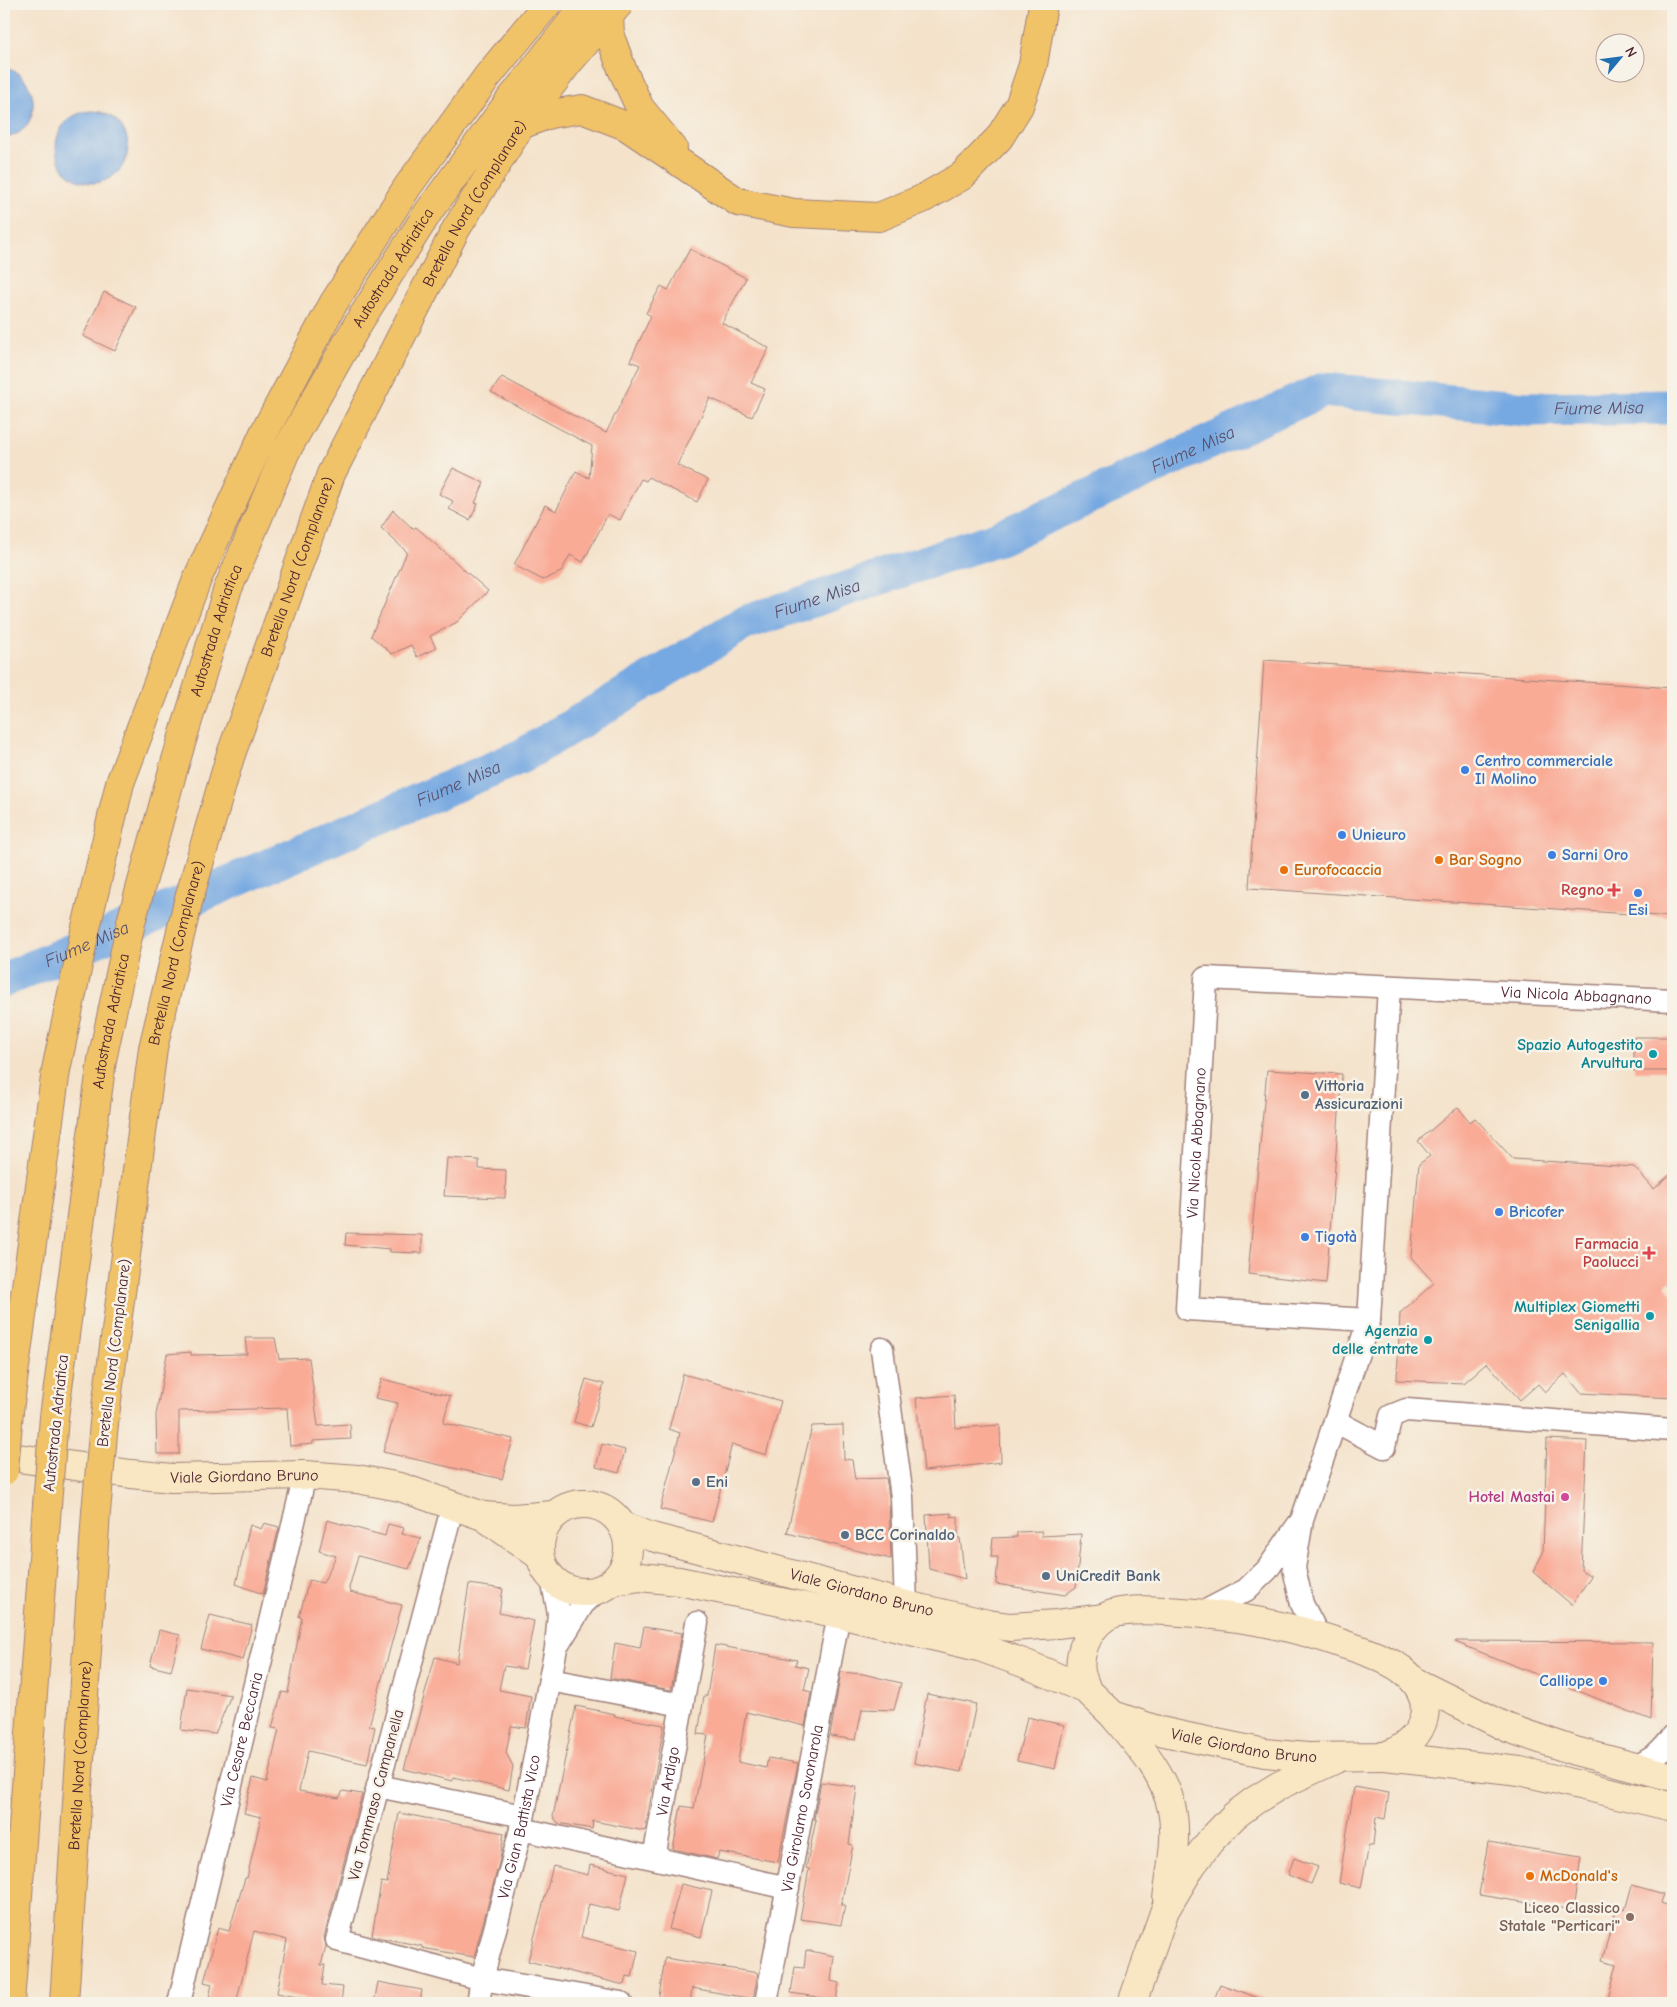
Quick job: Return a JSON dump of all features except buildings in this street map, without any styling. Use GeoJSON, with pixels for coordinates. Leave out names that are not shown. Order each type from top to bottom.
{"type":"FeatureCollection","features":[{"type":"Feature","properties":{"kind":"main road","name":"Autostrada Adriatica"},"geometry":{"type":"LineString","coordinates":[[4,1471],[9,1410],[56,1070],[120,782],[198,577],[264,433],[333,304],[408,186],[487,77],[547,4]]}},
{"type":"Feature","properties":{"kind":"main road"},"geometry":{"type":"LineString","coordinates":[[522,125],[550,114],[582,110],[626,126],[738,202],[794,213],[879,217],[922,199],[962,176],[999,138],[1019,106],[1033,65],[1043,4]]}},
{"type":"Feature","properties":{"kind":"main road","name":"Autostrada Adriatica"},"geometry":{"type":"LineString","coordinates":[[10,2003],[54,1417],[102,1060],[131,922],[173,770],[227,591],[286,452],[359,322],[429,211],[510,100],[605,7]]}},
{"type":"Feature","properties":{"kind":"main road"},"geometry":{"type":"LineString","coordinates":[[605,7],[610,36],[622,69],[640,108],[694,172]]}},
{"type":"Feature","properties":{"kind":"main road","name":"Bretella Nord (Complanare)"},"geometry":{"type":"LineString","coordinates":[[64,2003],[96,1512],[104,1423],[153,1048],[188,902],[230,757],[331,474],[456,229],[522,125],[568,63],[605,7]]}},
{"type":"Feature","properties":{"kind":"main road"},"geometry":{"type":"LineString","coordinates":[[582,110],[574,90],[568,63],[599,62],[622,69]]}},
{"type":"Feature","properties":{"kind":"main road","name":"Viale Giordano Bruno"},"geometry":{"type":"LineString","coordinates":[[4,1456],[172,1478],[305,1475],[358,1479],[400,1487],[483,1516],[513,1518],[554,1515]]}},
{"type":"Feature","properties":{"kind":"main road"},"geometry":{"type":"LineString","coordinates":[[575,1505],[595,1505],[610,1513],[622,1526],[628,1540],[628,1555],[623,1569],[606,1586],[585,1592],[573,1591],[562,1586],[546,1567],[540,1541],[545,1527],[554,1515],[575,1505]]}},
{"type":"Feature","properties":{"kind":"main road","name":"Viale Giordano Bruno"},"geometry":{"type":"LineString","coordinates":[[483,1516],[546,1567]]}},
{"type":"Feature","properties":{"kind":"main road","name":"Viale Giordano Bruno"},"geometry":{"type":"LineString","coordinates":[[622,1526],[652,1537],[906,1605],[949,1616],[1010,1627],[1104,1618],[1123,1612],[1146,1610],[1204,1612],[1264,1621],[1318,1635],[1391,1663],[1403,1670],[1415,1682],[1423,1698],[1425,1712],[1422,1727],[1406,1745],[1396,1752],[1385,1756]]}},
{"type":"Feature","properties":{"kind":"main road","name":"Viale Giordano Bruno"},"geometry":{"type":"LineString","coordinates":[[606,1586],[640,1577],[679,1580],[839,1614],[982,1648],[1087,1690],[1113,1715],[1160,1731],[1265,1753],[1307,1757],[1385,1756],[1520,1771],[1673,1807]]}},
{"type":"Feature","properties":{"kind":"main road"},"geometry":{"type":"LineString","coordinates":[[1087,1690],[1081,1672],[1082,1652],[1088,1636],[1104,1618]]}},
{"type":"Feature","properties":{"kind":"main road","name":"Viale Giordano Bruno"},"geometry":{"type":"LineString","coordinates":[[1415,1682],[1508,1728],[1576,1751],[1673,1777]]}},
{"type":"Feature","properties":{"kind":"main road"},"geometry":{"type":"LineString","coordinates":[[1113,1715],[1155,1770],[1172,1810],[1174,1841],[1165,1910]]}},
{"type":"Feature","properties":{"kind":"main road"},"geometry":{"type":"LineString","coordinates":[[1132,2003],[1165,1910],[1192,1865],[1211,1840],[1234,1816],[1280,1785],[1340,1757]]}},
{"type":"Feature","properties":{"kind":"street","name":"Via Nicola Abbagnano"},"geometry":{"type":"LineString","coordinates":[[1369,1320],[1187,1309],[1204,986],[1206,978],[1673,1000]]}},
{"type":"Feature","properties":{"kind":"street"},"geometry":{"type":"LineString","coordinates":[[1318,1635],[1302,1604],[1294,1568],[1302,1520],[1369,1320],[1390,987]]}},
{"type":"Feature","properties":{"kind":"street"},"geometry":{"type":"LineString","coordinates":[[882,1349],[902,1497],[906,1605]]}},
{"type":"Feature","properties":{"kind":"street"},"geometry":{"type":"LineString","coordinates":[[1335,1421],[1384,1447],[1391,1416],[1406,1410],[1673,1430]]}},
{"type":"Feature","properties":{"kind":"street","name":"Via Cesare Beccaria"},"geometry":{"type":"LineString","coordinates":[[179,2003],[305,1475]]}},
{"type":"Feature","properties":{"kind":"street","name":"Via Tommaso Campanella"},"geometry":{"type":"LineString","coordinates":[[453,1505],[337,1940],[482,1979]]}},
{"type":"Feature","properties":{"kind":"street"},"geometry":{"type":"LineString","coordinates":[[1204,1612],[1246,1590],[1267,1570],[1302,1520]]}},
{"type":"Feature","properties":{"kind":"street","name":"Via Gian Battista Vico"},"geometry":{"type":"LineString","coordinates":[[478,2003],[482,1979],[522,1822],[556,1648],[559,1613],[546,1567]]}},
{"type":"Feature","properties":{"kind":"street","name":"Via Gian Battista Vico"},"geometry":{"type":"LineString","coordinates":[[556,1648],[583,1604],[606,1586]]}},
{"type":"Feature","properties":{"kind":"street","name":"Via Girolamo Savonarola"},"geometry":{"type":"LineString","coordinates":[[766,2003],[839,1614]]}},
{"type":"Feature","properties":{"kind":"street","name":"Via Ardigo"},"geometry":{"type":"LineString","coordinates":[[654,1858],[698,1623]]}},
{"type":"Feature","properties":{"kind":"street"},"geometry":{"type":"LineString","coordinates":[[550,1680],[682,1704]]}},
{"type":"Feature","properties":{"kind":"street"},"geometry":{"type":"LineString","coordinates":[[1635,1767],[1654,1758],[1663,1750],[1673,1736]]}},
{"type":"Feature","properties":{"kind":"street"},"geometry":{"type":"LineString","coordinates":[[378,1786],[522,1822],[654,1858],[788,1888]]}},
{"type":"Feature","properties":{"kind":"street"},"geometry":{"type":"LineString","coordinates":[[482,1979],[621,2003]]}},
{"type":"Feature","properties":{"kind":"water"},"geometry":{"type":"Polygon","coordinates":[[[4,68],[17,73],[26,81],[31,91],[33,103],[32,115],[26,126],[17,134],[4,138],[4,68]]]}},
{"type":"Feature","properties":{"kind":"water"},"geometry":{"type":"Polygon","coordinates":[[[92,111],[112,117],[122,127],[128,147],[122,167],[112,177],[92,183],[72,177],[62,167],[56,147],[62,127],[72,117],[92,111]]]}},
{"type":"Feature","properties":{"kind":"waterway","name":"Fiume Misa"},"geometry":{"type":"LineString","coordinates":[[4,980],[522,756],[744,623],[999,538],[1323,390],[1527,409],[1673,407]]}},
{"type":"Feature","properties":{"kind":"place","name":"Centro commerciale Il Molino"},"geometry":{"type":"Point","coordinates":[1465,770]}},
{"type":"Feature","properties":{"kind":"place","name":"Unieuro"},"geometry":{"type":"Point","coordinates":[1342,835]}},
{"type":"Feature","properties":{"kind":"place","name":"Sarni Oro"},"geometry":{"type":"Point","coordinates":[1552,855]}},
{"type":"Feature","properties":{"kind":"place","name":"Bar Sogno"},"geometry":{"type":"Point","coordinates":[1439,860]}},
{"type":"Feature","properties":{"kind":"place","name":"Eurofocaccia"},"geometry":{"type":"Point","coordinates":[1284,870]}},
{"type":"Feature","properties":{"kind":"place","name":"Regno"},"geometry":{"type":"Point","coordinates":[1614,890]}},
{"type":"Feature","properties":{"kind":"place","name":"Esi"},"geometry":{"type":"Point","coordinates":[1638,893]}},
{"type":"Feature","properties":{"kind":"place","name":"Spazio Autogestito Arvultura"},"geometry":{"type":"Point","coordinates":[1653,1054]}},
{"type":"Feature","properties":{"kind":"place","name":"Vittoria Assicurazioni"},"geometry":{"type":"Point","coordinates":[1305,1095]}},
{"type":"Feature","properties":{"kind":"place","name":"Bricofer"},"geometry":{"type":"Point","coordinates":[1499,1212]}},
{"type":"Feature","properties":{"kind":"place","name":"Tigotà"},"geometry":{"type":"Point","coordinates":[1305,1237]}},
{"type":"Feature","properties":{"kind":"place","name":"Farmacia Paolucci"},"geometry":{"type":"Point","coordinates":[1649,1253]}},
{"type":"Feature","properties":{"kind":"place","name":"Multiplex Giometti Senigallia"},"geometry":{"type":"Point","coordinates":[1650,1316]}},
{"type":"Feature","properties":{"kind":"place","name":"Agenzia delle entrate"},"geometry":{"type":"Point","coordinates":[1428,1340]}},
{"type":"Feature","properties":{"kind":"place","name":"Eni"},"geometry":{"type":"Point","coordinates":[696,1482]}},
{"type":"Feature","properties":{"kind":"place","name":"Hotel Mastai"},"geometry":{"type":"Point","coordinates":[1565,1497]}},
{"type":"Feature","properties":{"kind":"place","name":"BCC Corinaldo"},"geometry":{"type":"Point","coordinates":[845,1535]}},
{"type":"Feature","properties":{"kind":"place","name":"UniCredit Bank"},"geometry":{"type":"Point","coordinates":[1046,1576]}},
{"type":"Feature","properties":{"kind":"place","name":"Calliope"},"geometry":{"type":"Point","coordinates":[1603,1681]}},
{"type":"Feature","properties":{"kind":"place","name":"McDonald's"},"geometry":{"type":"Point","coordinates":[1530,1876]}},
{"type":"Feature","properties":{"kind":"place","name":"Liceo Classico Statale \"Perticari\""},"geometry":{"type":"Point","coordinates":[1630,1917]}}]}
